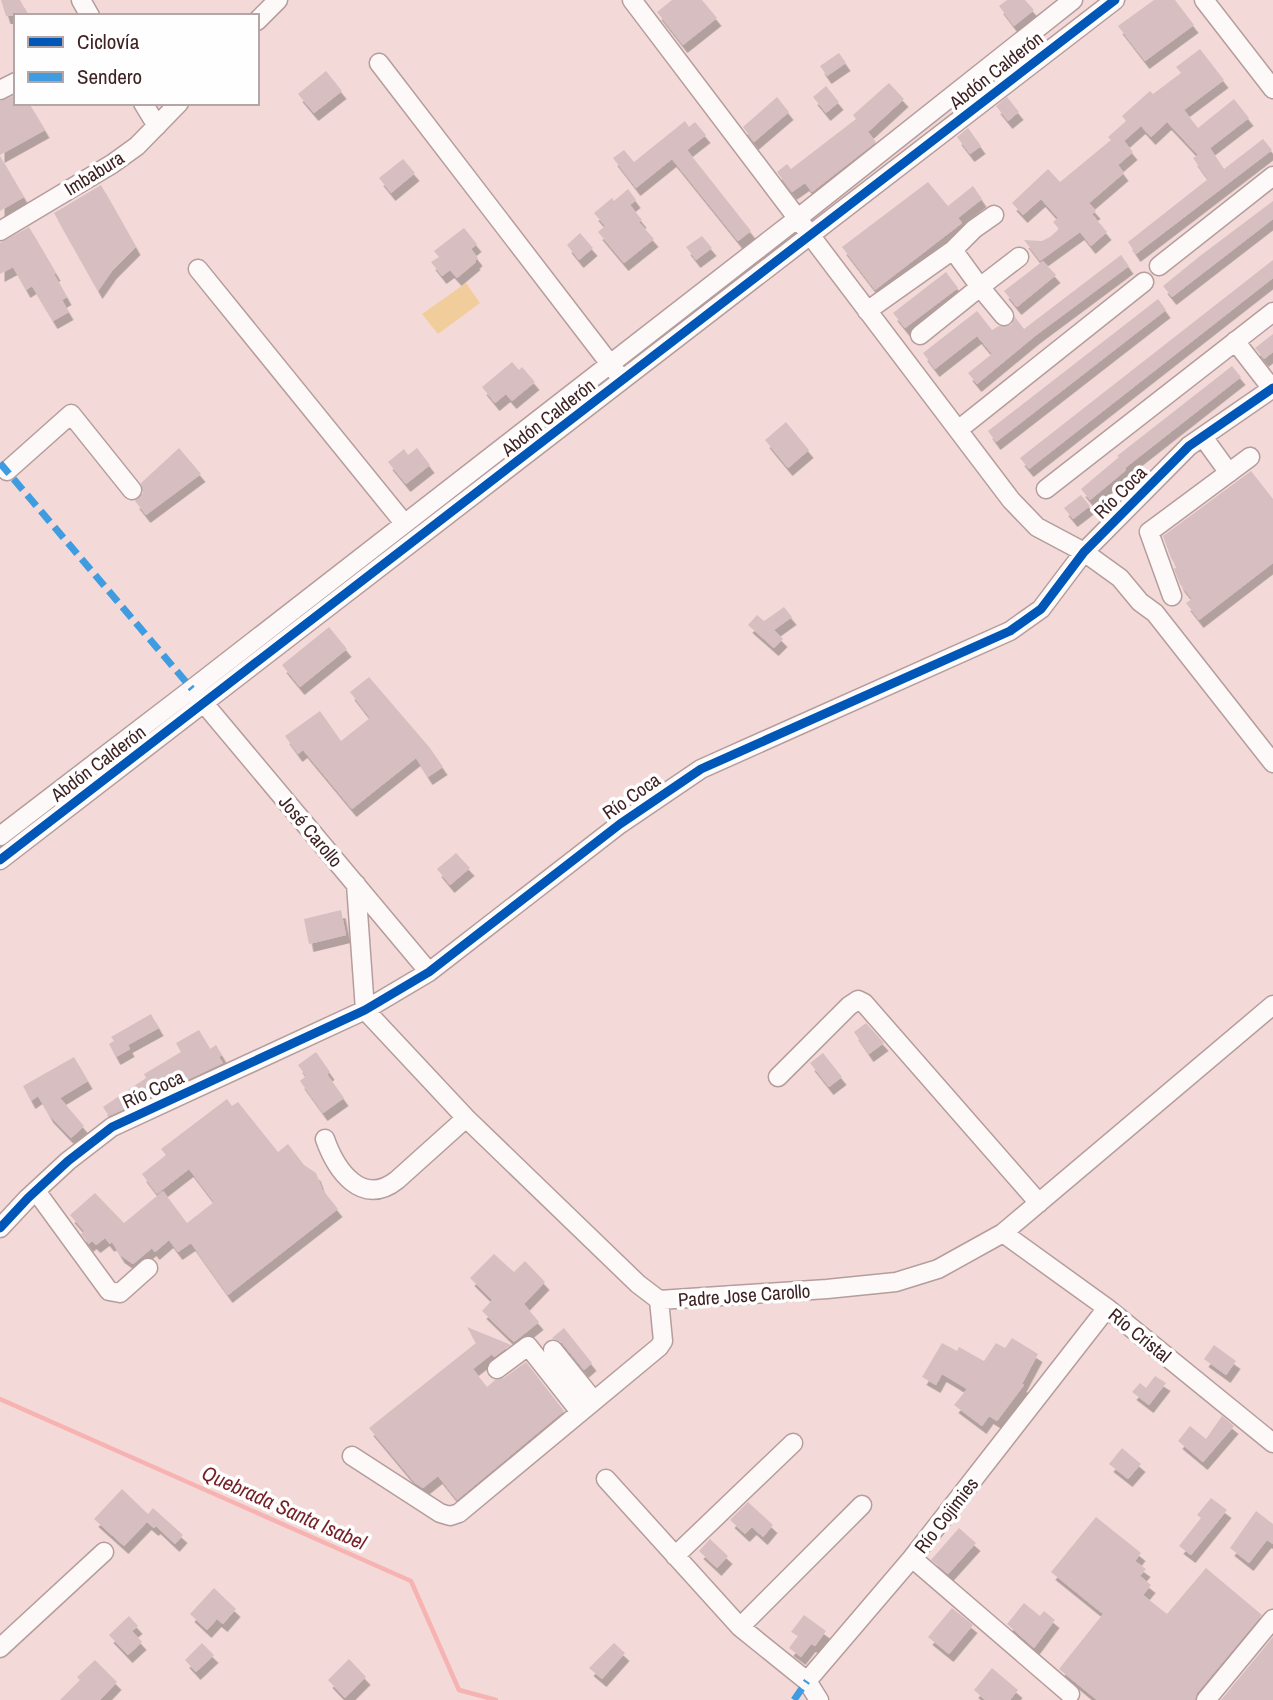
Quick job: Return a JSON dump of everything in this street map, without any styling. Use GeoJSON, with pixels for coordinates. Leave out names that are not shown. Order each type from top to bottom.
{"type":"FeatureCollection","features":[{"type":"Feature","properties":{"kind":"street"},"geometry":{"type":"LineString","coordinates":[[259,19],[278,0]]}},
{"type":"Feature","properties":{"kind":"street"},"geometry":{"type":"LineString","coordinates":[[632,0],[1011,500],[1037,527],[1084,552],[1120,578],[1140,602],[1156,613],[1273,763]]}},
{"type":"Feature","properties":{"kind":"street","name":"Abdón Calderón"},"geometry":{"type":"LineString","coordinates":[[0,836],[798,218],[1073,0]]}},
{"type":"Feature","properties":{"kind":"street","name":"Abdón Calderón"},"geometry":{"type":"LineString","coordinates":[[0,860],[1115,0]]}},
{"type":"Feature","properties":{"kind":"street"},"geometry":{"type":"LineString","coordinates":[[1204,0],[1273,89]]}},
{"type":"Feature","properties":{"kind":"street"},"geometry":{"type":"LineString","coordinates":[[379,63],[623,381]]}},
{"type":"Feature","properties":{"kind":"street"},"geometry":{"type":"LineString","coordinates":[[144,105],[157,126]]}},
{"type":"Feature","properties":{"kind":"street","name":"Imbabura"},"geometry":{"type":"LineString","coordinates":[[0,230],[112,164],[137,146],[177,105]]}},
{"type":"Feature","properties":{"kind":"street"},"geometry":{"type":"LineString","coordinates":[[1159,265],[1273,176]]}},
{"type":"Feature","properties":{"kind":"street"},"geometry":{"type":"LineString","coordinates":[[867,311],[953,250],[974,229],[994,215]]}},
{"type":"Feature","properties":{"kind":"street"},"geometry":{"type":"LineString","coordinates":[[953,250],[1004,316]]}},
{"type":"Feature","properties":{"kind":"street"},"geometry":{"type":"LineString","coordinates":[[920,335],[1019,257]]}},
{"type":"Feature","properties":{"kind":"street"},"geometry":{"type":"LineString","coordinates":[[198,269],[404,523]]}},
{"type":"Feature","properties":{"kind":"street"},"geometry":{"type":"LineString","coordinates":[[958,430],[1144,282]]}},
{"type":"Feature","properties":{"kind":"street"},"geometry":{"type":"LineString","coordinates":[[1046,489],[1273,312]]}},
{"type":"Feature","properties":{"kind":"street"},"geometry":{"type":"LineString","coordinates":[[1235,341],[1272,389]]}},
{"type":"Feature","properties":{"kind":"street","name":"Río Coca"},"geometry":{"type":"LineString","coordinates":[[0,1228],[36,1191],[113,1127],[365,1010],[429,972],[620,824],[701,769],[1010,631],[1041,609],[1084,552],[1189,446],[1272,389]]}},
{"type":"Feature","properties":{"kind":"street"},"geometry":{"type":"LineString","coordinates":[[7,471],[71,414],[132,490]]}},
{"type":"Feature","properties":{"kind":"street"},"geometry":{"type":"LineString","coordinates":[[1203,437],[1228,473]]}},
{"type":"Feature","properties":{"kind":"street"},"geometry":{"type":"LineString","coordinates":[[1172,596],[1149,533],[1250,457]]}},
{"type":"Feature","properties":{"kind":"street","name":"José Carollo"},"geometry":{"type":"LineString","coordinates":[[192,689],[429,972]]}},
{"type":"Feature","properties":{"kind":"street"},"geometry":{"type":"LineString","coordinates":[[356,884],[365,1010]]}},
{"type":"Feature","properties":{"kind":"street"},"geometry":{"type":"LineString","coordinates":[[778,1077],[858,1000],[864,1003],[1039,1203]]}},
{"type":"Feature","properties":{"kind":"street","name":"Padre Jose Carollo"},"geometry":{"type":"LineString","coordinates":[[365,1010],[466,1118],[638,1284],[659,1300],[897,1282],[938,1269],[1003,1233],[1273,1005]]}},
{"type":"Feature","properties":{"kind":"street"},"geometry":{"type":"LineString","coordinates":[[325,1139],[333,1159],[344,1175],[359,1186],[377,1191],[397,1180],[466,1118]]}},
{"type":"Feature","properties":{"kind":"street"},"geometry":{"type":"LineString","coordinates":[[36,1191],[109,1291],[120,1293],[148,1268]]}},
{"type":"Feature","properties":{"kind":"street","name":"Río Cristal"},"geometry":{"type":"LineString","coordinates":[[1003,1233],[1107,1308],[1273,1443]]}},
{"type":"Feature","properties":{"kind":"street"},"geometry":{"type":"LineString","coordinates":[[352,1457],[440,1513],[450,1516],[459,1513],[663,1341],[659,1300]]}},
{"type":"Feature","properties":{"kind":"street","name":"Río Cojimies"},"geometry":{"type":"LineString","coordinates":[[1070,1693],[912,1558],[1107,1308]]}},
{"type":"Feature","properties":{"kind":"street"},"geometry":{"type":"LineString","coordinates":[[497,1369],[528,1346],[587,1407]]}},
{"type":"Feature","properties":{"kind":"street"},"geometry":{"type":"LineString","coordinates":[[553,1350],[587,1407]]}},
{"type":"Feature","properties":{"kind":"street"},"geometry":{"type":"LineString","coordinates":[[676,1556],[793,1443]]}},
{"type":"Feature","properties":{"kind":"street"},"geometry":{"type":"LineString","coordinates":[[606,1479],[740,1627],[807,1681],[819,1700]]}},
{"type":"Feature","properties":{"kind":"street"},"geometry":{"type":"LineString","coordinates":[[740,1627],[862,1504]]}},
{"type":"Feature","properties":{"kind":"street"},"geometry":{"type":"LineString","coordinates":[[0,1648],[104,1552]]}},
{"type":"Feature","properties":{"kind":"street"},"geometry":{"type":"LineString","coordinates":[[807,1681],[912,1558]]}},
{"type":"Feature","properties":{"kind":"street"},"geometry":{"type":"LineString","coordinates":[[1206,1700],[1273,1619]]}},
{"type":"Feature","properties":{"kind":"shaded area"},"geometry":{"type":"Polygon","coordinates":[[[466,283],[480,303],[438,334],[422,314],[466,283]]]}},
{"type":"Feature","properties":{"kind":"building"},"geometry":{"type":"Polygon","coordinates":[[[1,0],[20,0],[28,14],[14,14],[6,16],[1,0]]]}},
{"type":"Feature","properties":{"kind":"building"},"geometry":{"type":"Polygon","coordinates":[[[672,0],[702,0],[717,18],[683,45],[657,12],[672,0]]]}},
{"type":"Feature","properties":{"kind":"building"},"geometry":{"type":"Polygon","coordinates":[[[1007,0],[1025,0],[1034,10],[1014,26],[999,6],[1007,0]]]}},
{"type":"Feature","properties":{"kind":"building"},"geometry":{"type":"Polygon","coordinates":[[[1154,0],[1175,0],[1194,25],[1145,61],[1118,26],[1154,0]]]}},
{"type":"Feature","properties":{"kind":"building"},"geometry":{"type":"Polygon","coordinates":[[[1200,49],[1224,80],[1184,110],[1198,128],[1234,99],[1249,118],[1210,148],[1224,169],[1263,139],[1272,150],[1136,254],[1128,242],[1208,179],[1193,158],[1198,155],[1167,122],[1151,137],[1141,126],[1124,141],[1133,152],[1118,165],[1124,173],[1089,203],[1096,211],[1092,214],[1107,232],[1091,246],[1080,232],[1040,261],[1024,240],[1042,241],[1050,237],[1059,229],[1053,222],[1058,218],[1041,199],[1023,215],[1012,203],[1048,169],[1060,182],[1111,140],[1108,137],[1126,121],[1122,116],[1150,91],[1153,94],[1181,73],[1176,67],[1200,49]]]}},
{"type":"Feature","properties":{"kind":"building"},"geometry":{"type":"Polygon","coordinates":[[[839,53],[846,63],[827,76],[820,66],[839,53]]]}},
{"type":"Feature","properties":{"kind":"building"},"geometry":{"type":"Polygon","coordinates":[[[326,71],[342,91],[314,113],[298,94],[326,71]]]}},
{"type":"Feature","properties":{"kind":"building"},"geometry":{"type":"Polygon","coordinates":[[[889,83],[904,99],[868,132],[876,142],[812,192],[805,183],[792,192],[777,172],[787,164],[791,169],[856,119],[853,115],[889,83]]]}},
{"type":"Feature","properties":{"kind":"building"},"geometry":{"type":"Polygon","coordinates":[[[826,86],[839,102],[826,113],[813,97],[826,86]]]}},
{"type":"Feature","properties":{"kind":"building"},"geometry":{"type":"Polygon","coordinates":[[[14,96],[14,105],[30,105],[45,130],[0,155],[0,101],[14,96]]]}},
{"type":"Feature","properties":{"kind":"building"},"geometry":{"type":"Polygon","coordinates":[[[777,97],[789,112],[754,142],[743,127],[777,97]]]}},
{"type":"Feature","properties":{"kind":"building"},"geometry":{"type":"Polygon","coordinates":[[[1007,97],[1019,112],[1008,121],[996,106],[1007,97]]]}},
{"type":"Feature","properties":{"kind":"building"},"geometry":{"type":"Polygon","coordinates":[[[685,121],[689,127],[695,122],[706,135],[687,150],[751,231],[738,241],[672,159],[636,188],[613,158],[624,150],[634,162],[685,121]]]}},
{"type":"Feature","properties":{"kind":"building"},"geometry":{"type":"Polygon","coordinates":[[[968,128],[981,146],[970,154],[957,137],[968,128]]]}},
{"type":"Feature","properties":{"kind":"building"},"geometry":{"type":"Polygon","coordinates":[[[0,156],[24,197],[0,211],[0,156]]]}},
{"type":"Feature","properties":{"kind":"building"},"geometry":{"type":"Polygon","coordinates":[[[403,159],[415,173],[391,193],[379,178],[403,159]]]}},
{"type":"Feature","properties":{"kind":"building"},"geometry":{"type":"Polygon","coordinates":[[[928,182],[948,206],[973,186],[982,199],[958,218],[962,223],[875,290],[842,247],[928,182]]]}},
{"type":"Feature","properties":{"kind":"building"},"geometry":{"type":"Polygon","coordinates":[[[101,185],[136,247],[112,271],[98,291],[54,213],[101,185]]]}},
{"type":"Feature","properties":{"kind":"building"},"geometry":{"type":"Polygon","coordinates":[[[628,189],[636,200],[630,205],[642,220],[639,222],[654,239],[624,263],[598,232],[605,226],[594,213],[628,189]]]}},
{"type":"Feature","properties":{"kind":"building"},"geometry":{"type":"Polygon","coordinates":[[[1273,201],[1273,219],[1172,297],[1163,286],[1273,201]]]}},
{"type":"Feature","properties":{"kind":"building"},"geometry":{"type":"Polygon","coordinates":[[[29,227],[67,297],[62,300],[69,312],[53,321],[32,286],[26,290],[13,267],[0,274],[0,243],[29,227]]]}},
{"type":"Feature","properties":{"kind":"building"},"geometry":{"type":"Polygon","coordinates":[[[464,228],[477,244],[471,249],[478,258],[457,278],[450,270],[442,276],[431,262],[439,257],[434,251],[464,228]]]}},
{"type":"Feature","properties":{"kind":"building"},"geometry":{"type":"Polygon","coordinates":[[[580,233],[593,248],[579,260],[567,245],[580,233]]]}},
{"type":"Feature","properties":{"kind":"building"},"geometry":{"type":"Polygon","coordinates":[[[702,236],[712,248],[696,260],[686,247],[702,236]]]}},
{"type":"Feature","properties":{"kind":"building"},"geometry":{"type":"Polygon","coordinates":[[[1121,255],[1129,266],[1035,336],[977,384],[968,373],[992,354],[977,336],[935,369],[923,353],[977,311],[992,330],[1011,325],[1015,317],[1024,329],[1121,255]]]}},
{"type":"Feature","properties":{"kind":"building"},"geometry":{"type":"Polygon","coordinates":[[[1273,260],[1273,278],[1029,469],[1020,458],[1273,260]]]}},
{"type":"Feature","properties":{"kind":"building"},"geometry":{"type":"Polygon","coordinates":[[[1043,261],[1056,275],[1017,307],[1004,291],[1043,261]]]}},
{"type":"Feature","properties":{"kind":"building"},"geometry":{"type":"Polygon","coordinates":[[[946,272],[958,288],[905,328],[893,313],[946,272]]]}},
{"type":"Feature","properties":{"kind":"building"},"geometry":{"type":"Polygon","coordinates":[[[1158,299],[1166,310],[996,442],[988,431],[1158,299]]]}},
{"type":"Feature","properties":{"kind":"building"},"geometry":{"type":"Polygon","coordinates":[[[1273,334],[1273,352],[1264,359],[1255,348],[1273,334]]]}},
{"type":"Feature","properties":{"kind":"building"},"geometry":{"type":"Polygon","coordinates":[[[512,362],[519,370],[522,367],[535,382],[512,401],[506,394],[495,403],[482,387],[512,362]]]}},
{"type":"Feature","properties":{"kind":"building"},"geometry":{"type":"Polygon","coordinates":[[[1232,366],[1241,377],[1125,468],[1126,470],[1090,500],[1081,489],[1119,457],[1117,456],[1232,366]]]}},
{"type":"Feature","properties":{"kind":"building"},"geometry":{"type":"Polygon","coordinates":[[[786,422],[809,450],[788,468],[765,440],[786,422]]]}},
{"type":"Feature","properties":{"kind":"building"},"geometry":{"type":"Polygon","coordinates":[[[179,448],[201,474],[146,515],[135,501],[143,493],[141,483],[179,448]]]}},
{"type":"Feature","properties":{"kind":"building"},"geometry":{"type":"Polygon","coordinates":[[[417,448],[430,465],[406,484],[388,462],[404,449],[408,455],[417,448]]]}},
{"type":"Feature","properties":{"kind":"building"},"geometry":{"type":"Polygon","coordinates":[[[1251,471],[1273,499],[1273,563],[1199,620],[1186,603],[1192,599],[1180,584],[1174,569],[1177,567],[1163,536],[1251,471]]]}},
{"type":"Feature","properties":{"kind":"building"},"geometry":{"type":"Polygon","coordinates":[[[1081,495],[1090,506],[1073,519],[1064,508],[1081,495]]]}},
{"type":"Feature","properties":{"kind":"building"},"geometry":{"type":"Polygon","coordinates":[[[784,607],[792,617],[774,630],[783,639],[774,648],[748,625],[757,615],[764,621],[784,607]]]}},
{"type":"Feature","properties":{"kind":"building"},"geometry":{"type":"Polygon","coordinates":[[[329,627],[347,649],[300,687],[282,665],[329,627]]]}},
{"type":"Feature","properties":{"kind":"building"},"geometry":{"type":"Polygon","coordinates":[[[369,677],[443,767],[428,777],[416,758],[352,809],[303,750],[298,754],[285,736],[320,711],[341,741],[370,718],[350,692],[369,677]]]}},
{"type":"Feature","properties":{"kind":"building"},"geometry":{"type":"Polygon","coordinates":[[[456,853],[470,868],[450,885],[437,869],[456,853]]]}},
{"type":"Feature","properties":{"kind":"building"},"geometry":{"type":"Polygon","coordinates":[[[341,910],[346,935],[309,944],[304,919],[341,910]]]}},
{"type":"Feature","properties":{"kind":"building"},"geometry":{"type":"Polygon","coordinates":[[[151,1014],[159,1028],[128,1045],[130,1049],[116,1057],[109,1044],[114,1041],[111,1037],[151,1014]]]}},
{"type":"Feature","properties":{"kind":"building"},"geometry":{"type":"Polygon","coordinates":[[[866,1023],[884,1043],[869,1054],[854,1032],[866,1023]]]}},
{"type":"Feature","properties":{"kind":"building"},"geometry":{"type":"Polygon","coordinates":[[[199,1030],[210,1049],[216,1045],[223,1063],[185,1081],[183,1077],[155,1093],[153,1090],[133,1105],[109,1116],[103,1107],[146,1078],[144,1074],[181,1052],[176,1043],[199,1030]]]}},
{"type":"Feature","properties":{"kind":"building"},"geometry":{"type":"Polygon","coordinates":[[[316,1052],[344,1098],[323,1113],[300,1081],[306,1076],[298,1065],[316,1052]]]}},
{"type":"Feature","properties":{"kind":"building"},"geometry":{"type":"Polygon","coordinates":[[[823,1053],[842,1077],[829,1087],[810,1063],[823,1053]]]}},
{"type":"Feature","properties":{"kind":"building"},"geometry":{"type":"Polygon","coordinates":[[[74,1057],[88,1081],[60,1098],[84,1126],[71,1138],[49,1115],[38,1096],[31,1101],[23,1086],[74,1057]]]}},
{"type":"Feature","properties":{"kind":"building"},"geometry":{"type":"Polygon","coordinates":[[[227,1099],[232,1106],[238,1102],[278,1152],[288,1144],[304,1165],[316,1173],[322,1189],[338,1209],[228,1295],[191,1243],[178,1252],[169,1240],[155,1252],[152,1248],[133,1264],[120,1255],[112,1242],[110,1244],[105,1238],[96,1245],[92,1241],[89,1244],[81,1234],[84,1231],[70,1215],[95,1193],[124,1223],[163,1191],[187,1223],[214,1202],[189,1169],[157,1194],[142,1174],[166,1155],[161,1149],[227,1099]]]}},
{"type":"Feature","properties":{"kind":"building"},"geometry":{"type":"Polygon","coordinates":[[[494,1254],[514,1272],[525,1261],[545,1282],[524,1304],[539,1322],[514,1342],[482,1311],[492,1300],[470,1278],[494,1254]]]}},
{"type":"Feature","properties":{"kind":"building"},"geometry":{"type":"Polygon","coordinates":[[[467,1327],[511,1345],[494,1357],[492,1354],[473,1369],[487,1387],[526,1362],[564,1411],[457,1500],[438,1476],[423,1488],[415,1483],[369,1428],[476,1343],[467,1327]]]}},
{"type":"Feature","properties":{"kind":"building"},"geometry":{"type":"Polygon","coordinates":[[[564,1328],[592,1363],[584,1370],[562,1343],[552,1338],[564,1328]]]}},
{"type":"Feature","properties":{"kind":"building"},"geometry":{"type":"Polygon","coordinates":[[[1012,1338],[1038,1354],[1022,1384],[1024,1385],[997,1421],[989,1416],[982,1426],[954,1405],[967,1389],[942,1374],[936,1385],[922,1377],[942,1343],[957,1351],[959,1347],[984,1361],[996,1343],[1005,1348],[1012,1338]]]}},
{"type":"Feature","properties":{"kind":"building"},"geometry":{"type":"Polygon","coordinates":[[[1214,1345],[1236,1361],[1226,1375],[1204,1359],[1214,1345]]]}},
{"type":"Feature","properties":{"kind":"building"},"geometry":{"type":"Polygon","coordinates":[[[1155,1376],[1166,1383],[1149,1405],[1132,1392],[1140,1383],[1146,1388],[1155,1376]]]}},
{"type":"Feature","properties":{"kind":"building"},"geometry":{"type":"Polygon","coordinates":[[[1222,1416],[1234,1426],[1203,1462],[1178,1441],[1190,1426],[1206,1439],[1222,1416]]]}},
{"type":"Feature","properties":{"kind":"building"},"geometry":{"type":"Polygon","coordinates":[[[1122,1448],[1141,1464],[1128,1479],[1109,1464],[1122,1448]]]}},
{"type":"Feature","properties":{"kind":"building"},"geometry":{"type":"Polygon","coordinates":[[[122,1489],[148,1514],[153,1508],[183,1535],[175,1544],[156,1526],[154,1528],[147,1522],[124,1546],[94,1519],[122,1489]]]}},
{"type":"Feature","properties":{"kind":"building"},"geometry":{"type":"Polygon","coordinates":[[[1211,1498],[1227,1510],[1191,1555],[1179,1546],[1201,1518],[1197,1515],[1211,1498]]]}},
{"type":"Feature","properties":{"kind":"building"},"geometry":{"type":"Polygon","coordinates":[[[748,1502],[773,1525],[763,1537],[752,1527],[745,1534],[730,1520],[748,1502]]]}},
{"type":"Feature","properties":{"kind":"building"},"geometry":{"type":"Polygon","coordinates":[[[1256,1511],[1273,1524],[1273,1544],[1267,1540],[1249,1563],[1230,1548],[1256,1511]]]}},
{"type":"Feature","properties":{"kind":"building"},"geometry":{"type":"Polygon","coordinates":[[[1096,1517],[1141,1553],[1135,1561],[1146,1569],[1140,1576],[1151,1585],[1143,1595],[1167,1614],[1206,1568],[1262,1615],[1197,1693],[1195,1700],[1097,1700],[1059,1669],[1103,1614],[1051,1572],[1096,1517]]]}},
{"type":"Feature","properties":{"kind":"building"},"geometry":{"type":"Polygon","coordinates":[[[959,1528],[976,1543],[948,1574],[931,1560],[959,1528]]]}},
{"type":"Feature","properties":{"kind":"building"},"geometry":{"type":"Polygon","coordinates":[[[710,1539],[728,1556],[717,1568],[699,1551],[710,1539]]]}},
{"type":"Feature","properties":{"kind":"building"},"geometry":{"type":"Polygon","coordinates":[[[214,1588],[236,1609],[223,1624],[217,1619],[207,1630],[190,1614],[214,1588]]]}},
{"type":"Feature","properties":{"kind":"building"},"geometry":{"type":"Polygon","coordinates":[[[1024,1603],[1040,1616],[1044,1611],[1055,1620],[1034,1648],[1007,1624],[1024,1603]]]}},
{"type":"Feature","properties":{"kind":"building"},"geometry":{"type":"Polygon","coordinates":[[[952,1608],[973,1625],[949,1654],[928,1637],[952,1608]]]}},
{"type":"Feature","properties":{"kind":"building"},"geometry":{"type":"Polygon","coordinates":[[[804,1615],[826,1631],[815,1646],[811,1644],[801,1657],[789,1648],[798,1636],[791,1632],[804,1615]]]}},
{"type":"Feature","properties":{"kind":"building"},"geometry":{"type":"Polygon","coordinates":[[[129,1616],[138,1626],[132,1631],[142,1642],[128,1655],[109,1635],[129,1616]]]}},
{"type":"Feature","properties":{"kind":"building"},"geometry":{"type":"Polygon","coordinates":[[[1273,1637],[1273,1700],[1221,1700],[1273,1637]]]}},
{"type":"Feature","properties":{"kind":"building"},"geometry":{"type":"Polygon","coordinates":[[[202,1643],[214,1655],[196,1672],[185,1660],[202,1643]]]}},
{"type":"Feature","properties":{"kind":"building"},"geometry":{"type":"Polygon","coordinates":[[[614,1643],[625,1653],[602,1679],[589,1668],[614,1643]]]}},
{"type":"Feature","properties":{"kind":"building"},"geometry":{"type":"Polygon","coordinates":[[[349,1659],[366,1677],[345,1698],[328,1680],[349,1659]]]}},
{"type":"Feature","properties":{"kind":"building"},"geometry":{"type":"Polygon","coordinates":[[[95,1660],[117,1682],[100,1700],[60,1700],[80,1680],[77,1677],[95,1660]]]}},
{"type":"Feature","properties":{"kind":"building"},"geometry":{"type":"Polygon","coordinates":[[[992,1668],[1018,1690],[1010,1700],[985,1700],[974,1690],[992,1668]]]}},
{"type":"Feature","properties":{"kind":"waterway","name":"Quebrada Santa Isabel"},"geometry":{"type":"LineString","coordinates":[[0,1399],[411,1581],[459,1690],[496,1700]]}},
{"type":"Feature","properties":{"kind":"marked path"},"geometry":{"type":"LineString","coordinates":[[0,463],[192,689]]}},
{"type":"Feature","properties":{"kind":"marked path"},"geometry":{"type":"LineString","coordinates":[[794,1700],[807,1681]]}},
{"type":"Feature","properties":{"kind":"cycle path"},"geometry":{"type":"LineString","coordinates":[[0,860],[1115,0]]}},
{"type":"Feature","properties":{"kind":"cycle path"},"geometry":{"type":"LineString","coordinates":[[0,1228],[68,1161],[112,1127],[365,1010],[429,972],[620,824],[701,769],[1010,631],[1041,609],[1084,552],[1189,446],[1273,388]]}}]}
